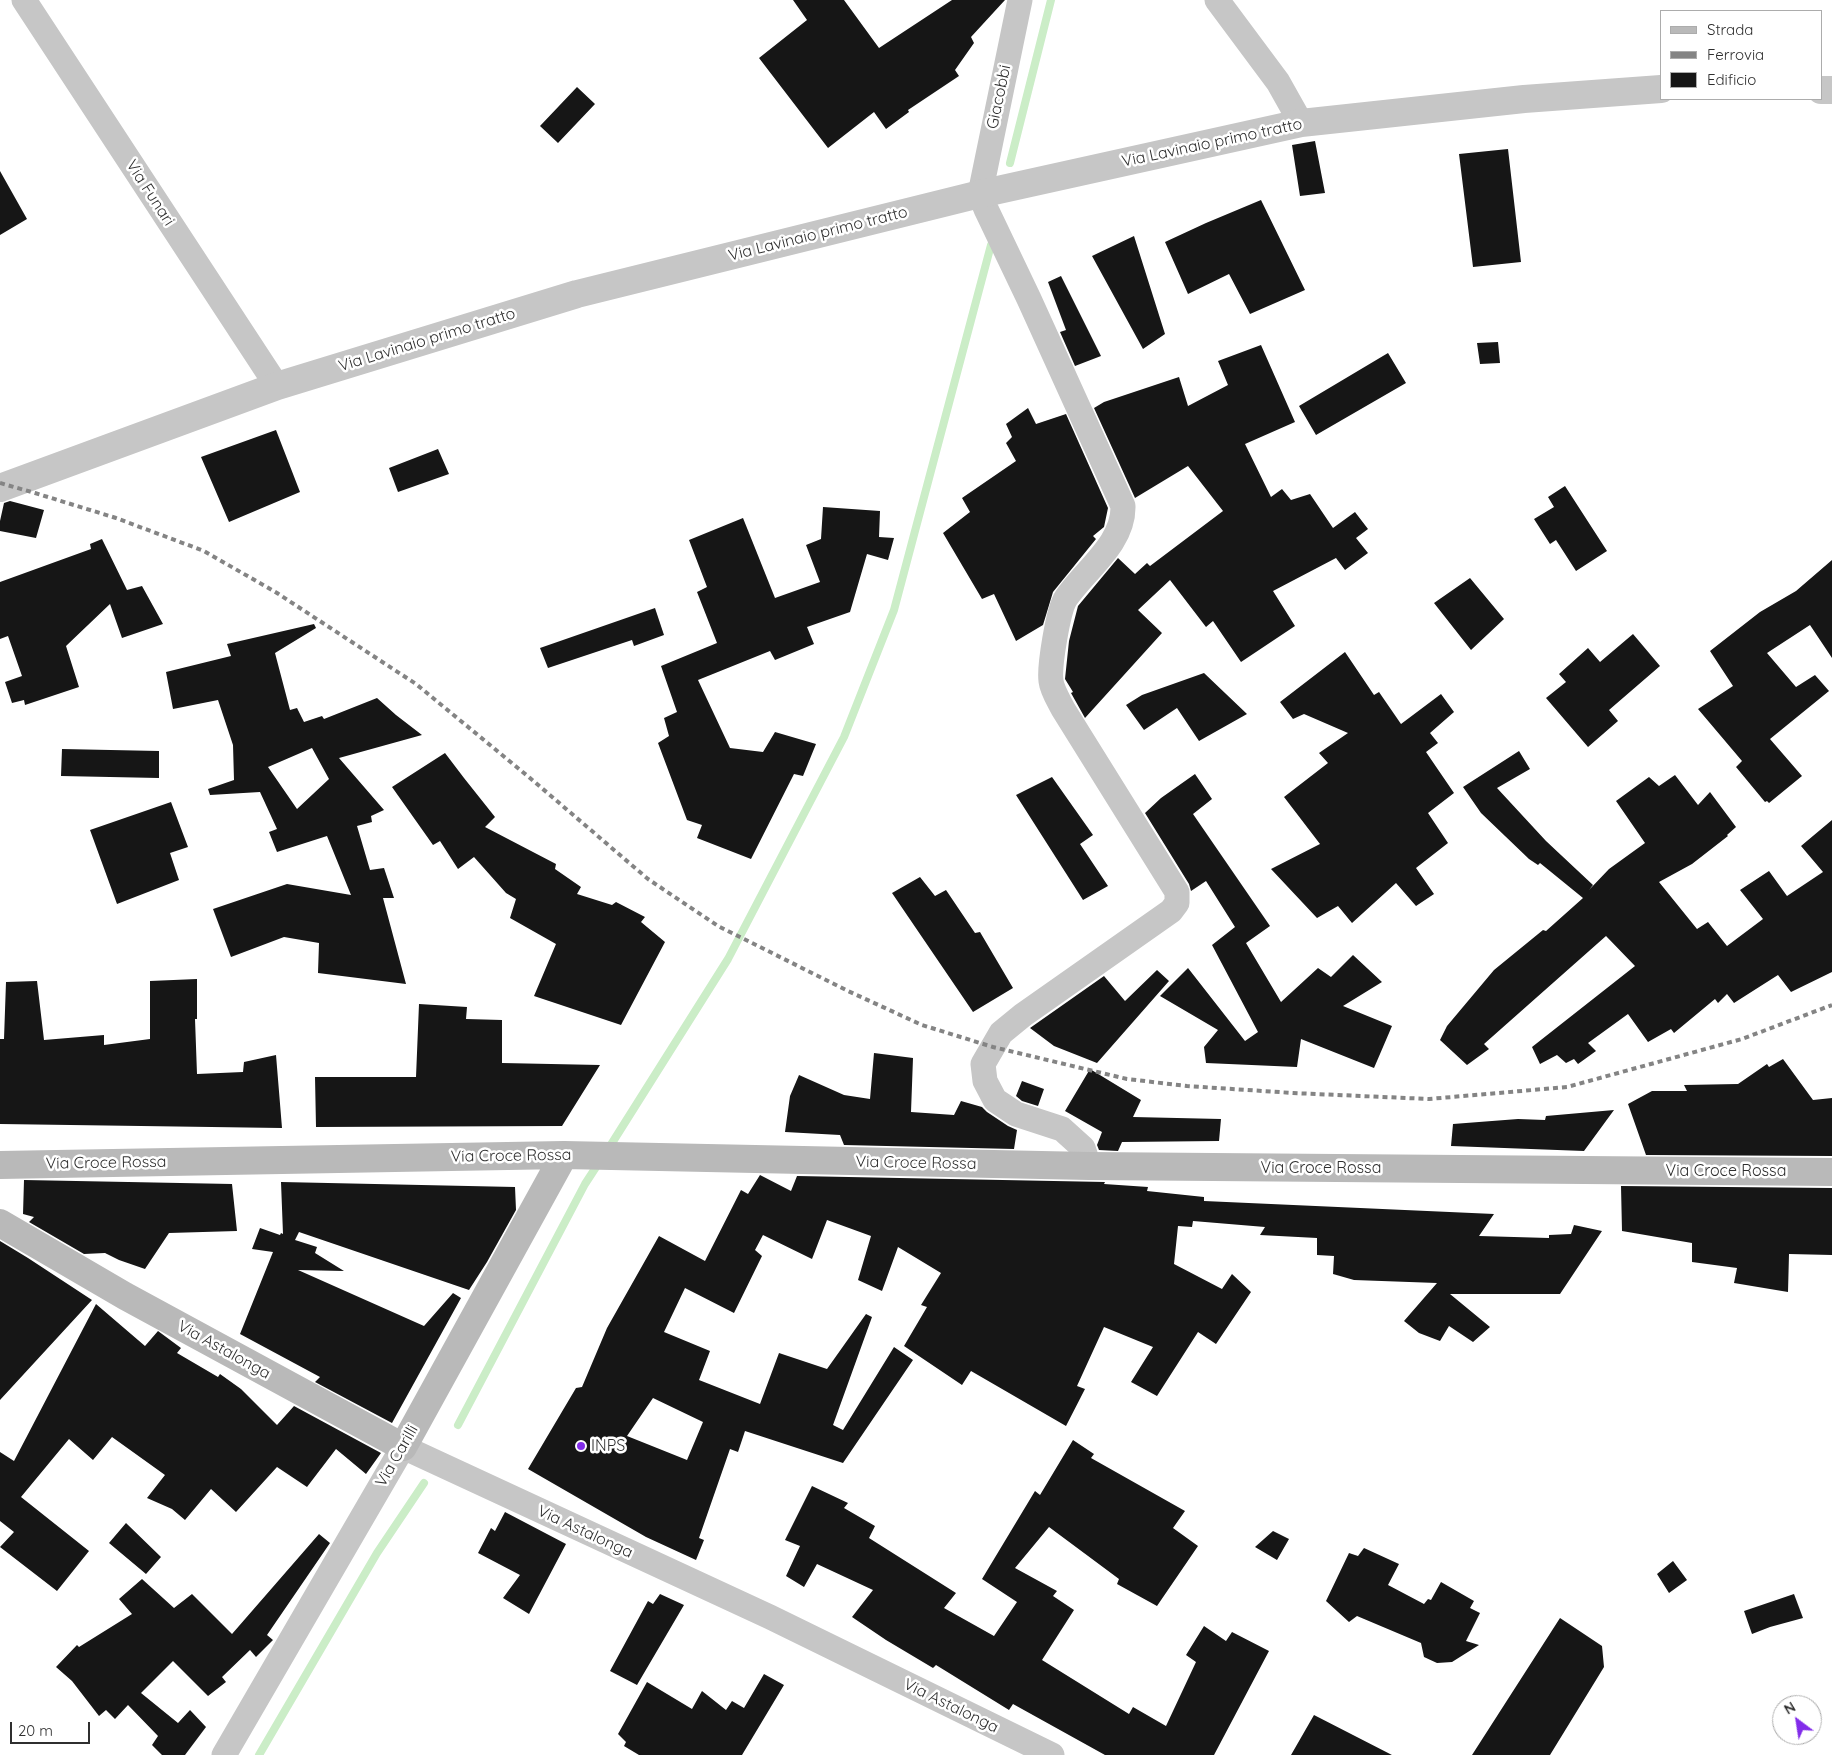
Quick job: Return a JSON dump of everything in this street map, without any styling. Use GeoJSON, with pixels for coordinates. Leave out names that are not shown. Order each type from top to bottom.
{"type":"FeatureCollection","features":[{"type":"Feature","properties":{"kind":"main road","name":"Via Croce Rossa"},"geometry":{"type":"LineString","coordinates":[[0,1165],[572,1155],[1089,1166],[1832,1172]]}},
{"type":"Feature","properties":{"kind":"main road","name":"Via Carilli"},"geometry":{"type":"LineString","coordinates":[[403,1447],[572,1155]]}},
{"type":"Feature","properties":{"kind":"main road","name":"Via Astalonga"},"geometry":{"type":"LineString","coordinates":[[0,1223],[125,1296],[403,1447]]}},
{"type":"Feature","properties":{"kind":"street","name":"Via Funari"},"geometry":{"type":"LineString","coordinates":[[24,0],[276,386]]}},
{"type":"Feature","properties":{"kind":"street","name":"Giacobbi"},"geometry":{"type":"LineString","coordinates":[[980,194],[1020,0]]}},
{"type":"Feature","properties":{"kind":"street"},"geometry":{"type":"LineString","coordinates":[[1217,0],[1278,82],[1302,122]]}},
{"type":"Feature","properties":{"kind":"street","name":"Via Lavinaio primo tratto"},"geometry":{"type":"LineString","coordinates":[[0,488],[276,386],[577,294],[980,194],[1302,122],[1524,98],[1660,89]]}},
{"type":"Feature","properties":{"kind":"street"},"geometry":{"type":"LineString","coordinates":[[980,194],[1123,506],[1123,517],[1116,536],[1064,600],[1051,654],[1051,682],[1063,709],[1177,892],[1177,903],[1171,911],[1000,1032],[983,1064],[985,1081],[995,1100],[1016,1114],[1062,1129],[1083,1148],[1089,1166]]}},
{"type":"Feature","properties":{"kind":"street","name":"Via Carilli"},"geometry":{"type":"LineString","coordinates":[[224,1755],[403,1447]]}},
{"type":"Feature","properties":{"kind":"street","name":"Via Astalonga"},"geometry":{"type":"LineString","coordinates":[[403,1447],[770,1617],[1052,1755]]}},
{"type":"Feature","properties":{"kind":"building"},"geometry":{"type":"Polygon","coordinates":[[[793,0],[844,0],[879,48],[952,0],[1005,0],[971,37],[974,43],[955,70],[959,76],[908,110],[909,112],[886,129],[874,112],[828,148],[759,58],[807,20],[793,0]]]}},
{"type":"Feature","properties":{"kind":"building"},"geometry":{"type":"Polygon","coordinates":[[[577,87],[595,104],[558,143],[540,126],[577,87]]]}},
{"type":"Feature","properties":{"kind":"building"},"geometry":{"type":"Polygon","coordinates":[[[1315,141],[1325,193],[1300,196],[1292,145],[1315,141]]]}},
{"type":"Feature","properties":{"kind":"building"},"geometry":{"type":"Polygon","coordinates":[[[1508,149],[1521,262],[1473,267],[1459,154],[1508,149]]]}},
{"type":"Feature","properties":{"kind":"building"},"geometry":{"type":"Polygon","coordinates":[[[0,171],[27,219],[0,235],[0,171]]]}},
{"type":"Feature","properties":{"kind":"building"},"geometry":{"type":"Polygon","coordinates":[[[1261,200],[1305,290],[1250,314],[1229,274],[1188,294],[1165,242],[1261,200]]]}},
{"type":"Feature","properties":{"kind":"building"},"geometry":{"type":"Polygon","coordinates":[[[1134,236],[1165,334],[1143,349],[1092,256],[1134,236]]]}},
{"type":"Feature","properties":{"kind":"building"},"geometry":{"type":"Polygon","coordinates":[[[1061,276],[1101,356],[1075,366],[1060,332],[1066,330],[1048,282],[1061,276]]]}},
{"type":"Feature","properties":{"kind":"building"},"geometry":{"type":"Polygon","coordinates":[[[1498,342],[1500,363],[1480,364],[1477,343],[1498,342]]]}},
{"type":"Feature","properties":{"kind":"building"},"geometry":{"type":"Polygon","coordinates":[[[1261,345],[1295,422],[1245,444],[1271,497],[1282,489],[1291,500],[1310,494],[1333,528],[1355,512],[1368,529],[1356,538],[1368,553],[1345,570],[1336,558],[1273,591],[1295,626],[1241,662],[1213,621],[1206,627],[1170,580],[1138,610],[1162,633],[1085,718],[1065,679],[1069,641],[1078,606],[1118,558],[1135,574],[1147,563],[1150,566],[1223,511],[1188,466],[1135,498],[1094,408],[1104,402],[1179,377],[1188,406],[1228,385],[1218,361],[1261,345]]]}},
{"type":"Feature","properties":{"kind":"building"},"geometry":{"type":"Polygon","coordinates":[[[1388,353],[1406,383],[1316,435],[1299,406],[1388,353]]]}},
{"type":"Feature","properties":{"kind":"building"},"geometry":{"type":"Polygon","coordinates":[[[1028,408],[1036,424],[1066,414],[1108,508],[1104,527],[1093,536],[1096,539],[1053,592],[1043,625],[1016,641],[994,594],[982,599],[943,533],[970,512],[962,498],[1016,461],[1006,443],[1012,437],[1006,424],[1028,408]]]}},
{"type":"Feature","properties":{"kind":"building"},"geometry":{"type":"Polygon","coordinates":[[[276,430],[300,492],[229,522],[201,457],[276,430]]]}},
{"type":"Feature","properties":{"kind":"building"},"geometry":{"type":"Polygon","coordinates":[[[438,449],[449,474],[398,492],[389,468],[438,449]]]}},
{"type":"Feature","properties":{"kind":"building"},"geometry":{"type":"Polygon","coordinates":[[[1565,486],[1607,551],[1576,571],[1556,540],[1550,544],[1534,519],[1554,507],[1548,497],[1565,486]]]}},
{"type":"Feature","properties":{"kind":"building"},"geometry":{"type":"Polygon","coordinates":[[[10,501],[44,510],[36,538],[0,531],[4,503],[10,501]]]}},
{"type":"Feature","properties":{"kind":"building"},"geometry":{"type":"Polygon","coordinates":[[[823,507],[880,511],[879,537],[894,538],[888,560],[867,554],[850,612],[807,627],[814,644],[775,660],[770,651],[698,680],[730,748],[763,752],[775,732],[816,744],[803,776],[794,774],[751,859],[697,838],[702,825],[687,820],[658,743],[669,736],[664,718],[677,712],[661,666],[717,643],[697,592],[707,587],[689,540],[743,518],[775,598],[820,582],[806,545],[821,539],[823,507]]]}},
{"type":"Feature","properties":{"kind":"building"},"geometry":{"type":"Polygon","coordinates":[[[102,539],[127,590],[142,586],[163,624],[122,638],[110,604],[66,646],[79,687],[25,705],[24,700],[12,703],[5,682],[22,676],[8,636],[0,639],[0,582],[91,549],[90,544],[102,539]]]}},
{"type":"Feature","properties":{"kind":"building"},"geometry":{"type":"Polygon","coordinates":[[[1832,560],[1832,658],[1810,625],[1767,653],[1796,687],[1815,675],[1829,691],[1770,739],[1802,776],[1769,803],[1765,802],[1736,767],[1742,761],[1698,709],[1733,686],[1710,651],[1760,612],[1796,591],[1832,560]]]}},
{"type":"Feature","properties":{"kind":"building"},"geometry":{"type":"Polygon","coordinates":[[[1470,578],[1504,619],[1471,650],[1434,603],[1470,578]]]}},
{"type":"Feature","properties":{"kind":"building"},"geometry":{"type":"Polygon","coordinates":[[[655,608],[664,635],[634,646],[632,640],[548,668],[540,648],[655,608]]]}},
{"type":"Feature","properties":{"kind":"building"},"geometry":{"type":"Polygon","coordinates":[[[314,624],[316,628],[275,653],[290,710],[297,708],[304,722],[322,716],[324,719],[377,698],[422,735],[339,758],[384,810],[371,816],[372,822],[357,826],[370,870],[384,868],[394,898],[383,898],[406,984],[318,973],[319,943],[284,937],[231,957],[213,909],[287,884],[351,895],[327,836],[277,852],[269,832],[277,829],[260,792],[210,795],[208,789],[234,780],[233,745],[218,700],[173,709],[166,672],[231,656],[227,644],[314,624]],[[312,748],[268,767],[297,809],[329,779],[312,748]]]}},
{"type":"Feature","properties":{"kind":"building"},"geometry":{"type":"Polygon","coordinates":[[[1633,634],[1660,666],[1609,710],[1618,721],[1588,747],[1546,698],[1566,682],[1559,674],[1588,648],[1600,662],[1633,634]]]}},
{"type":"Feature","properties":{"kind":"building"},"geometry":{"type":"Polygon","coordinates":[[[1345,652],[1374,695],[1379,692],[1401,724],[1441,694],[1454,712],[1430,733],[1438,743],[1426,752],[1454,793],[1428,813],[1448,843],[1416,868],[1434,894],[1416,906],[1396,883],[1352,923],[1338,906],[1317,918],[1271,869],[1320,844],[1284,797],[1328,763],[1319,753],[1348,733],[1304,714],[1293,719],[1280,702],[1345,652]]]}},
{"type":"Feature","properties":{"kind":"building"},"geometry":{"type":"Polygon","coordinates":[[[1204,673],[1247,714],[1199,741],[1177,708],[1144,730],[1126,705],[1142,695],[1204,673]]]}},
{"type":"Feature","properties":{"kind":"building"},"geometry":{"type":"Polygon","coordinates":[[[62,749],[159,751],[159,778],[61,776],[62,749]]]}},
{"type":"Feature","properties":{"kind":"building"},"geometry":{"type":"Polygon","coordinates":[[[1519,751],[1530,769],[1497,788],[1546,841],[1593,885],[1589,890],[1609,869],[1645,843],[1616,801],[1649,777],[1659,786],[1675,775],[1698,805],[1710,792],[1736,827],[1728,836],[1692,864],[1659,882],[1697,929],[1708,922],[1727,946],[1763,919],[1740,890],[1769,871],[1787,896],[1823,872],[1801,846],[1832,820],[1832,972],[1791,992],[1778,975],[1734,1003],[1727,994],[1718,1003],[1715,999],[1674,1033],[1671,1029],[1648,1042],[1628,1014],[1588,1043],[1596,1051],[1578,1064],[1574,1059],[1566,1063],[1557,1055],[1540,1064],[1532,1047],[1635,966],[1606,936],[1484,1044],[1489,1049],[1467,1065],[1440,1040],[1447,1026],[1494,970],[1543,930],[1546,931],[1583,898],[1540,863],[1538,865],[1529,859],[1481,813],[1463,787],[1519,751]]]}},
{"type":"Feature","properties":{"kind":"building"},"geometry":{"type":"Polygon","coordinates":[[[445,753],[495,817],[485,827],[556,864],[555,869],[581,887],[577,894],[612,905],[616,902],[645,917],[641,922],[665,942],[621,1025],[534,996],[556,944],[510,918],[516,899],[506,893],[474,857],[458,869],[440,841],[433,845],[392,787],[445,753]]]}},
{"type":"Feature","properties":{"kind":"building"},"geometry":{"type":"Polygon","coordinates":[[[1195,774],[1212,799],[1193,814],[1270,926],[1246,943],[1281,1002],[1318,968],[1331,977],[1353,955],[1382,982],[1343,1006],[1392,1026],[1374,1068],[1301,1039],[1297,1067],[1206,1063],[1204,1047],[1218,1030],[1160,996],[1188,968],[1245,1041],[1258,1032],[1212,945],[1235,927],[1206,881],[1191,891],[1189,884],[1145,813],[1161,798],[1195,774]]]}},
{"type":"Feature","properties":{"kind":"building"},"geometry":{"type":"Polygon","coordinates":[[[1052,777],[1093,835],[1080,844],[1108,886],[1083,900],[1016,795],[1052,777]]]}},
{"type":"Feature","properties":{"kind":"building"},"geometry":{"type":"Polygon","coordinates":[[[171,802],[188,847],[170,853],[179,880],[117,904],[90,830],[171,802]]]}},
{"type":"Feature","properties":{"kind":"building"},"geometry":{"type":"Polygon","coordinates":[[[920,877],[935,896],[946,890],[975,933],[980,932],[1013,988],[973,1012],[892,893],[920,877]]]}},
{"type":"Feature","properties":{"kind":"building"},"geometry":{"type":"Polygon","coordinates":[[[1157,970],[1169,981],[1097,1063],[1054,1046],[1030,1028],[1104,976],[1125,1001],[1157,970]]]}},
{"type":"Feature","properties":{"kind":"building"},"geometry":{"type":"Polygon","coordinates":[[[197,979],[197,1019],[195,1019],[197,1074],[243,1072],[244,1062],[276,1055],[282,1128],[0,1124],[0,1039],[4,1039],[6,982],[37,981],[44,1040],[104,1035],[104,1045],[150,1039],[150,981],[197,979]]]}},
{"type":"Feature","properties":{"kind":"building"},"geometry":{"type":"Polygon","coordinates":[[[419,1004],[467,1007],[466,1019],[502,1020],[502,1063],[600,1065],[562,1126],[316,1127],[315,1077],[416,1077],[419,1004]]]}},
{"type":"Feature","properties":{"kind":"building"},"geometry":{"type":"Polygon","coordinates":[[[874,1053],[913,1058],[911,1112],[954,1115],[961,1101],[982,1107],[1008,1126],[1017,1130],[1014,1149],[844,1145],[840,1135],[785,1132],[790,1096],[799,1075],[844,1095],[870,1099],[874,1053]]]}},
{"type":"Feature","properties":{"kind":"building"},"geometry":{"type":"Polygon","coordinates":[[[1783,1059],[1813,1100],[1832,1098],[1832,1156],[1646,1155],[1628,1104],[1652,1091],[1687,1091],[1684,1085],[1738,1084],[1767,1064],[1769,1067],[1783,1059]]]}},
{"type":"Feature","properties":{"kind":"building"},"geometry":{"type":"Polygon","coordinates":[[[1090,1069],[1141,1100],[1133,1117],[1221,1119],[1219,1141],[1122,1142],[1118,1151],[1099,1150],[1097,1145],[1102,1132],[1065,1111],[1090,1069]]]}},
{"type":"Feature","properties":{"kind":"building"},"geometry":{"type":"Polygon","coordinates":[[[1022,1081],[1044,1089],[1038,1106],[1022,1101],[1016,1096],[1022,1081]]]}},
{"type":"Feature","properties":{"kind":"building"},"geometry":{"type":"Polygon","coordinates":[[[1614,1110],[1584,1151],[1451,1146],[1453,1124],[1518,1119],[1545,1120],[1546,1116],[1614,1110]]]}},
{"type":"Feature","properties":{"kind":"building"},"geometry":{"type":"Polygon","coordinates":[[[760,1175],[791,1191],[797,1176],[1105,1182],[1104,1184],[1148,1187],[1147,1191],[1204,1197],[1204,1201],[1494,1214],[1479,1236],[1549,1238],[1549,1235],[1571,1234],[1574,1225],[1602,1231],[1560,1294],[1450,1294],[1490,1327],[1473,1342],[1449,1326],[1440,1341],[1419,1333],[1404,1321],[1437,1283],[1354,1280],[1333,1274],[1334,1256],[1317,1255],[1317,1238],[1260,1235],[1265,1227],[1193,1221],[1192,1227],[1178,1226],[1174,1264],[1222,1289],[1232,1274],[1251,1292],[1216,1344],[1198,1332],[1157,1396],[1131,1382],[1153,1347],[1104,1327],[1077,1386],[1085,1389],[1066,1426],[971,1371],[962,1385],[904,1346],[927,1307],[921,1305],[941,1273],[898,1247],[882,1291],[858,1280],[871,1236],[827,1220],[812,1259],[763,1235],[755,1250],[762,1256],[734,1313],[685,1288],[664,1332],[710,1351],[699,1380],[760,1404],[779,1353],[827,1369],[866,1314],[872,1317],[833,1425],[843,1430],[894,1347],[913,1360],[843,1463],[745,1431],[738,1452],[730,1449],[699,1538],[704,1540],[696,1560],[646,1537],[528,1469],[576,1388],[582,1387],[607,1328],[659,1236],[705,1261],[741,1190],[748,1194],[760,1175]],[[653,1398],[627,1436],[687,1460],[703,1422],[653,1398]]]}},
{"type":"Feature","properties":{"kind":"building"},"geometry":{"type":"Polygon","coordinates":[[[24,1180],[232,1184],[237,1231],[169,1233],[145,1269],[105,1253],[84,1254],[29,1222],[34,1217],[23,1214],[24,1180]]]}},
{"type":"Feature","properties":{"kind":"building"},"geometry":{"type":"Polygon","coordinates":[[[281,1182],[515,1187],[516,1210],[469,1290],[299,1232],[295,1240],[317,1247],[315,1253],[344,1271],[298,1270],[424,1326],[453,1293],[461,1298],[392,1423],[315,1382],[320,1377],[240,1334],[273,1252],[252,1249],[260,1228],[280,1235],[281,1233],[283,1234],[281,1182]]]}},
{"type":"Feature","properties":{"kind":"building"},"geometry":{"type":"Polygon","coordinates":[[[1621,1186],[1832,1188],[1832,1255],[1789,1254],[1788,1292],[1734,1283],[1737,1268],[1692,1262],[1692,1243],[1622,1231],[1621,1186]]]}},
{"type":"Feature","properties":{"kind":"building"},"geometry":{"type":"Polygon","coordinates":[[[0,1241],[92,1300],[0,1400],[0,1241]]]}},
{"type":"Feature","properties":{"kind":"building"},"geometry":{"type":"Polygon","coordinates":[[[96,1304],[145,1346],[158,1331],[181,1348],[177,1353],[218,1377],[220,1374],[241,1389],[277,1425],[294,1406],[381,1453],[366,1474],[336,1449],[307,1487],[277,1467],[236,1512],[211,1489],[185,1520],[172,1509],[147,1498],[165,1475],[112,1437],[93,1460],[69,1439],[21,1497],[89,1551],[57,1591],[0,1547],[14,1532],[0,1521],[0,1452],[14,1461],[96,1304]]]}},
{"type":"Feature","properties":{"kind":"building"},"geometry":{"type":"Polygon","coordinates":[[[1073,1440],[1094,1454],[1091,1458],[1185,1511],[1173,1528],[1198,1546],[1157,1606],[1117,1584],[1119,1579],[1049,1527],[1015,1568],[1057,1591],[1053,1596],[1074,1610],[1042,1660],[1129,1714],[1133,1707],[1166,1726],[1196,1662],[1186,1655],[1204,1626],[1226,1641],[1232,1632],[1269,1651],[1214,1755],[1105,1755],[1013,1704],[1009,1710],[936,1665],[933,1668],[852,1617],[873,1590],[817,1564],[804,1587],[786,1576],[800,1546],[785,1540],[812,1486],[848,1503],[844,1508],[875,1526],[869,1538],[956,1593],[944,1608],[994,1636],[1017,1602],[982,1579],[1035,1491],[1040,1495],[1073,1440]]]}},
{"type":"Feature","properties":{"kind":"building"},"geometry":{"type":"Polygon","coordinates":[[[505,1512],[566,1544],[529,1614],[503,1598],[520,1575],[478,1553],[491,1528],[495,1531],[505,1512]]]}},
{"type":"Feature","properties":{"kind":"building"},"geometry":{"type":"Polygon","coordinates":[[[126,1523],[161,1557],[146,1574],[109,1543],[126,1523]]]}},
{"type":"Feature","properties":{"kind":"building"},"geometry":{"type":"Polygon","coordinates":[[[1273,1531],[1289,1539],[1277,1560],[1255,1547],[1273,1531]]]}},
{"type":"Feature","properties":{"kind":"building"},"geometry":{"type":"Polygon","coordinates":[[[319,1534],[330,1543],[267,1635],[273,1640],[256,1657],[250,1650],[222,1677],[226,1682],[208,1696],[173,1661],[141,1693],[178,1723],[190,1710],[206,1727],[185,1755],[162,1755],[152,1745],[158,1736],[128,1705],[115,1719],[106,1710],[99,1716],[72,1681],[56,1667],[77,1645],[79,1647],[132,1614],[119,1599],[142,1579],[174,1608],[192,1594],[232,1634],[319,1534]]]}},
{"type":"Feature","properties":{"kind":"building"},"geometry":{"type":"Polygon","coordinates":[[[1364,1548],[1399,1564],[1388,1585],[1424,1604],[1428,1599],[1431,1600],[1441,1582],[1474,1601],[1470,1608],[1480,1613],[1466,1641],[1479,1645],[1452,1662],[1437,1663],[1424,1657],[1421,1643],[1357,1616],[1349,1622],[1326,1601],[1349,1553],[1358,1556],[1364,1548]]]}},
{"type":"Feature","properties":{"kind":"building"},"geometry":{"type":"Polygon","coordinates":[[[1673,1561],[1687,1580],[1669,1593],[1657,1574],[1673,1561]]]}},
{"type":"Feature","properties":{"kind":"building"},"geometry":{"type":"Polygon","coordinates":[[[660,1594],[684,1605],[637,1685],[610,1671],[648,1601],[653,1604],[660,1594]]]}},
{"type":"Feature","properties":{"kind":"building"},"geometry":{"type":"Polygon","coordinates":[[[1794,1594],[1803,1618],[1752,1634],[1744,1611],[1794,1594]]]}},
{"type":"Feature","properties":{"kind":"building"},"geometry":{"type":"Polygon","coordinates":[[[1560,1618],[1602,1646],[1604,1667],[1550,1755],[1472,1755],[1560,1618]]]}},
{"type":"Feature","properties":{"kind":"building"},"geometry":{"type":"Polygon","coordinates":[[[764,1674],[784,1685],[742,1755],[639,1755],[624,1746],[626,1742],[618,1734],[647,1682],[692,1709],[702,1691],[726,1710],[732,1701],[744,1708],[764,1674]]]}},
{"type":"Feature","properties":{"kind":"building"},"geometry":{"type":"Polygon","coordinates":[[[1314,1715],[1392,1755],[1291,1755],[1314,1715]]]}},
{"type":"Feature","properties":{"kind":"waterway"},"geometry":{"type":"LineString","coordinates":[[1010,163],[1051,0]]}},
{"type":"Feature","properties":{"kind":"waterway"},"geometry":{"type":"LineString","coordinates":[[607,1151],[728,959],[844,737],[894,610],[991,245]]}},
{"type":"Feature","properties":{"kind":"waterway"},"geometry":{"type":"LineString","coordinates":[[458,1425],[585,1184],[600,1161]]}},
{"type":"Feature","properties":{"kind":"waterway"},"geometry":{"type":"LineString","coordinates":[[259,1755],[377,1553],[424,1483]]}},
{"type":"Feature","properties":{"kind":"railway"},"geometry":{"type":"LineString","coordinates":[[0,483],[116,518],[204,551],[277,593],[416,684],[648,879],[718,926],[848,991],[922,1025],[993,1047],[1127,1079],[1187,1086],[1429,1099],[1567,1087],[1742,1039],[1832,1005]]}},
{"type":"Feature","properties":{"kind":"place","name":"INPS"},"geometry":{"type":"Point","coordinates":[581,1446]}}]}
